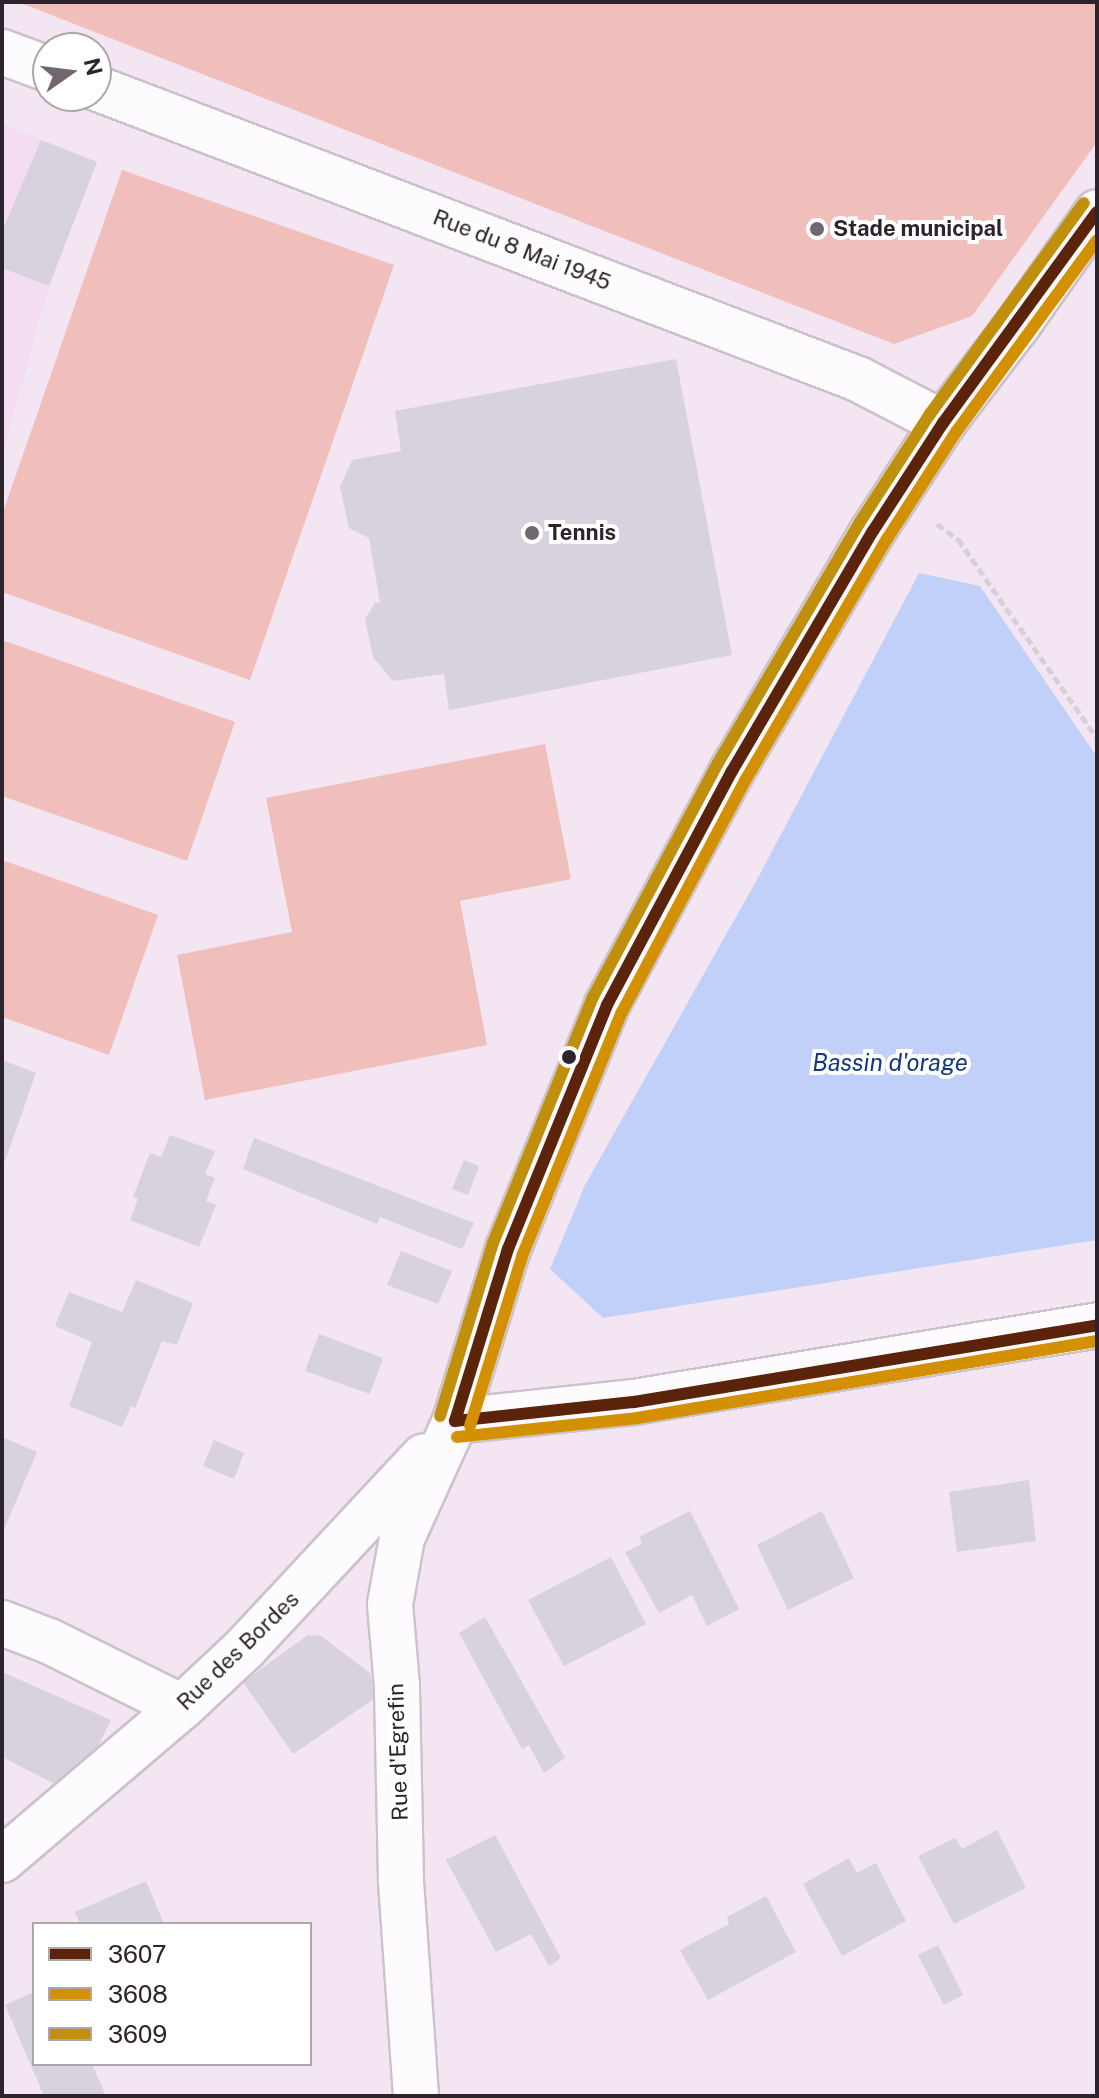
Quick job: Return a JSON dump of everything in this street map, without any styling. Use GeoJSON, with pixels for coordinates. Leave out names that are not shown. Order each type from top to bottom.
{"type":"FeatureCollection","features":[{"type":"Feature","properties":{"kind":"street"},"geometry":{"type":"LineString","coordinates":[[2,52],[32,63]]}},
{"type":"Feature","properties":{"kind":"street","name":"Rue du 8 Mai 1945"},"geometry":{"type":"LineString","coordinates":[[112,94],[858,379],[943,423]]}},
{"type":"Feature","properties":{"kind":"street","name":"Rue d'Egrefin"},"geometry":{"type":"LineString","coordinates":[[416,2096],[401,1880],[397,1686],[390,1604],[402,1538],[455,1421],[508,1249],[607,1005],[732,771],[897,496],[943,423],[1017,326],[1097,212]]}},
{"type":"Feature","properties":{"kind":"street"},"geometry":{"type":"LineString","coordinates":[[455,1421],[634,1402],[1097,1325]]}},
{"type":"Feature","properties":{"kind":"street","name":"Rue des Bordes"},"geometry":{"type":"LineString","coordinates":[[2,1860],[182,1707],[245,1648],[367,1520],[455,1421]]}},
{"type":"Feature","properties":{"kind":"street"},"geometry":{"type":"LineString","coordinates":[[2,1623],[49,1641],[182,1707]]}},
{"type":"Feature","properties":{"kind":"path"},"geometry":{"type":"LineString","coordinates":[[897,496],[958,539],[1097,738]]}},
{"type":"Feature","properties":{"kind":"shaded area","name":"Stade municipal"},"geometry":{"type":"Polygon","coordinates":[[[18,2],[1097,2],[1097,142],[972,316],[894,344],[112,39],[112,32],[95,32],[18,2]]]}},
{"type":"Feature","properties":{"kind":"shaded area"},"geometry":{"type":"Polygon","coordinates":[[[2,123],[97,162],[49,286],[2,456],[2,123]]]}},
{"type":"Feature","properties":{"kind":"shaded area"},"geometry":{"type":"Polygon","coordinates":[[[122,170],[394,265],[250,680],[2,592],[2,515],[122,170]]]}},
{"type":"Feature","properties":{"kind":"shaded area"},"geometry":{"type":"Polygon","coordinates":[[[2,640],[235,722],[187,861],[2,796],[2,640]]]}},
{"type":"Feature","properties":{"kind":"shaded area"},"geometry":{"type":"Polygon","coordinates":[[[545,744],[571,879],[460,901],[487,1045],[205,1100],[177,955],[292,932],[266,798],[545,744]]]}},
{"type":"Feature","properties":{"kind":"shaded area"},"geometry":{"type":"Polygon","coordinates":[[[2,860],[158,915],[109,1055],[2,1017],[2,860]]]}},
{"type":"Feature","properties":{"kind":"water","name":"Bassin d'orage"},"geometry":{"type":"Polygon","coordinates":[[[919,573],[980,586],[1097,757],[1097,1240],[603,1318],[550,1269],[585,1185],[759,876],[919,573]]]}},
{"type":"Feature","properties":{"kind":"building"},"geometry":{"type":"Polygon","coordinates":[[[41,140],[97,162],[49,286],[2,268],[2,231],[41,140]]]}},
{"type":"Feature","properties":{"kind":"building","name":"Tennis"},"geometry":{"type":"Polygon","coordinates":[[[676,359],[732,655],[449,710],[444,674],[393,681],[373,657],[365,619],[375,603],[380,602],[369,538],[349,528],[340,487],[352,460],[401,451],[395,411],[676,359]]]}},
{"type":"Feature","properties":{"kind":"building"},"geometry":{"type":"Polygon","coordinates":[[[2,1060],[36,1073],[5,1161],[2,1160],[2,1060]]]}},
{"type":"Feature","properties":{"kind":"building"},"geometry":{"type":"Polygon","coordinates":[[[170,1135],[215,1151],[205,1174],[215,1178],[206,1201],[216,1205],[199,1247],[130,1220],[138,1199],[133,1197],[150,1153],[161,1157],[170,1135]]]}},
{"type":"Feature","properties":{"kind":"building"},"geometry":{"type":"Polygon","coordinates":[[[254,1138],[474,1223],[462,1249],[380,1217],[377,1224],[243,1169],[254,1138]]]}},
{"type":"Feature","properties":{"kind":"building"},"geometry":{"type":"Polygon","coordinates":[[[464,1160],[479,1166],[468,1195],[452,1189],[464,1160]]]}},
{"type":"Feature","properties":{"kind":"building"},"geometry":{"type":"Polygon","coordinates":[[[401,1251],[452,1271],[438,1304],[387,1285],[401,1251]]]}},
{"type":"Feature","properties":{"kind":"building"},"geometry":{"type":"Polygon","coordinates":[[[136,1280],[193,1303],[177,1345],[162,1341],[135,1408],[131,1406],[122,1427],[69,1406],[92,1342],[55,1326],[69,1292],[122,1312],[136,1280]]]}},
{"type":"Feature","properties":{"kind":"building"},"geometry":{"type":"Polygon","coordinates":[[[319,1334],[383,1358],[370,1394],[305,1371],[319,1334]]]}},
{"type":"Feature","properties":{"kind":"building"},"geometry":{"type":"Polygon","coordinates":[[[2,1437],[37,1452],[2,1534],[2,1437]]]}},
{"type":"Feature","properties":{"kind":"building"},"geometry":{"type":"Polygon","coordinates":[[[214,1440],[244,1453],[234,1479],[203,1466],[214,1440]]]}},
{"type":"Feature","properties":{"kind":"building"},"geometry":{"type":"Polygon","coordinates":[[[1029,1480],[1036,1541],[957,1552],[949,1492],[1029,1480]]]}},
{"type":"Feature","properties":{"kind":"building"},"geometry":{"type":"Polygon","coordinates":[[[690,1511],[739,1609],[707,1626],[692,1595],[659,1613],[625,1552],[642,1544],[639,1537],[690,1511]]]}},
{"type":"Feature","properties":{"kind":"building"},"geometry":{"type":"Polygon","coordinates":[[[822,1511],[854,1578],[788,1610],[757,1545],[822,1511]]]}},
{"type":"Feature","properties":{"kind":"building"},"geometry":{"type":"Polygon","coordinates":[[[611,1557],[646,1624],[564,1666],[528,1600],[611,1557]]]}},
{"type":"Feature","properties":{"kind":"building"},"geometry":{"type":"Polygon","coordinates":[[[485,1617],[565,1758],[544,1773],[529,1745],[522,1749],[459,1633],[485,1617]]]}},
{"type":"Feature","properties":{"kind":"building"},"geometry":{"type":"Polygon","coordinates":[[[308,1635],[321,1636],[371,1674],[374,1699],[293,1754],[243,1682],[308,1635]]]}},
{"type":"Feature","properties":{"kind":"building"},"geometry":{"type":"Polygon","coordinates":[[[2,1672],[111,1720],[97,1748],[55,1784],[2,1757],[2,1672]]]}},
{"type":"Feature","properties":{"kind":"building"},"geometry":{"type":"Polygon","coordinates":[[[997,1830],[1026,1888],[954,1924],[918,1856],[955,1838],[962,1849],[997,1830]]]}},
{"type":"Feature","properties":{"kind":"building"},"geometry":{"type":"Polygon","coordinates":[[[495,1835],[561,1958],[549,1966],[531,1934],[496,1952],[446,1860],[495,1835]]]}},
{"type":"Feature","properties":{"kind":"building"},"geometry":{"type":"Polygon","coordinates":[[[849,1858],[857,1873],[876,1863],[906,1921],[842,1956],[803,1884],[849,1858]]]}},
{"type":"Feature","properties":{"kind":"building"},"geometry":{"type":"Polygon","coordinates":[[[146,1881],[163,1922],[79,1922],[75,1912],[146,1881]]]}},
{"type":"Feature","properties":{"kind":"building"},"geometry":{"type":"Polygon","coordinates":[[[766,1896],[796,1952],[708,2000],[680,1950],[729,1924],[727,1917],[766,1896]]]}},
{"type":"Feature","properties":{"kind":"building"},"geometry":{"type":"Polygon","coordinates":[[[938,1945],[963,1995],[944,2005],[918,1955],[938,1945]]]}},
{"type":"Feature","properties":{"kind":"building"},"geometry":{"type":"Polygon","coordinates":[[[32,1993],[32,2066],[93,2066],[106,2096],[44,2096],[5,2005],[32,1993]]]}},
{"type":"Feature","properties":{"kind":"transit line","name":"3609"},"geometry":{"type":"LineString","coordinates":[[440,1416],[493,1243],[593,997],[718,763],[860,522],[930,414],[1084,203]]}},
{"type":"Feature","properties":{"kind":"transit line","name":"3607"},"geometry":{"type":"LineString","coordinates":[[455,1421],[508,1249],[607,1005],[732,771],[873,531],[943,423],[1097,212]]}},
{"type":"Feature","properties":{"kind":"transit line","name":"3608"},"geometry":{"type":"LineString","coordinates":[[470,1426],[523,1254],[622,1012],[746,779],[887,539],[956,432],[1097,240]]}},
{"type":"Feature","properties":{"kind":"transit line","name":"3607"},"geometry":{"type":"LineString","coordinates":[[455,1421],[634,1402],[1097,1325]]}},
{"type":"Feature","properties":{"kind":"transit line","name":"3608"},"geometry":{"type":"LineString","coordinates":[[457,1437],[637,1418],[1097,1341]]}},
{"type":"Feature","properties":{"kind":"place","name":"Stade municipal"},"geometry":{"type":"Point","coordinates":[817,229]}},
{"type":"Feature","properties":{"kind":"place","name":"Tennis"},"geometry":{"type":"Point","coordinates":[532,533]}}]}
